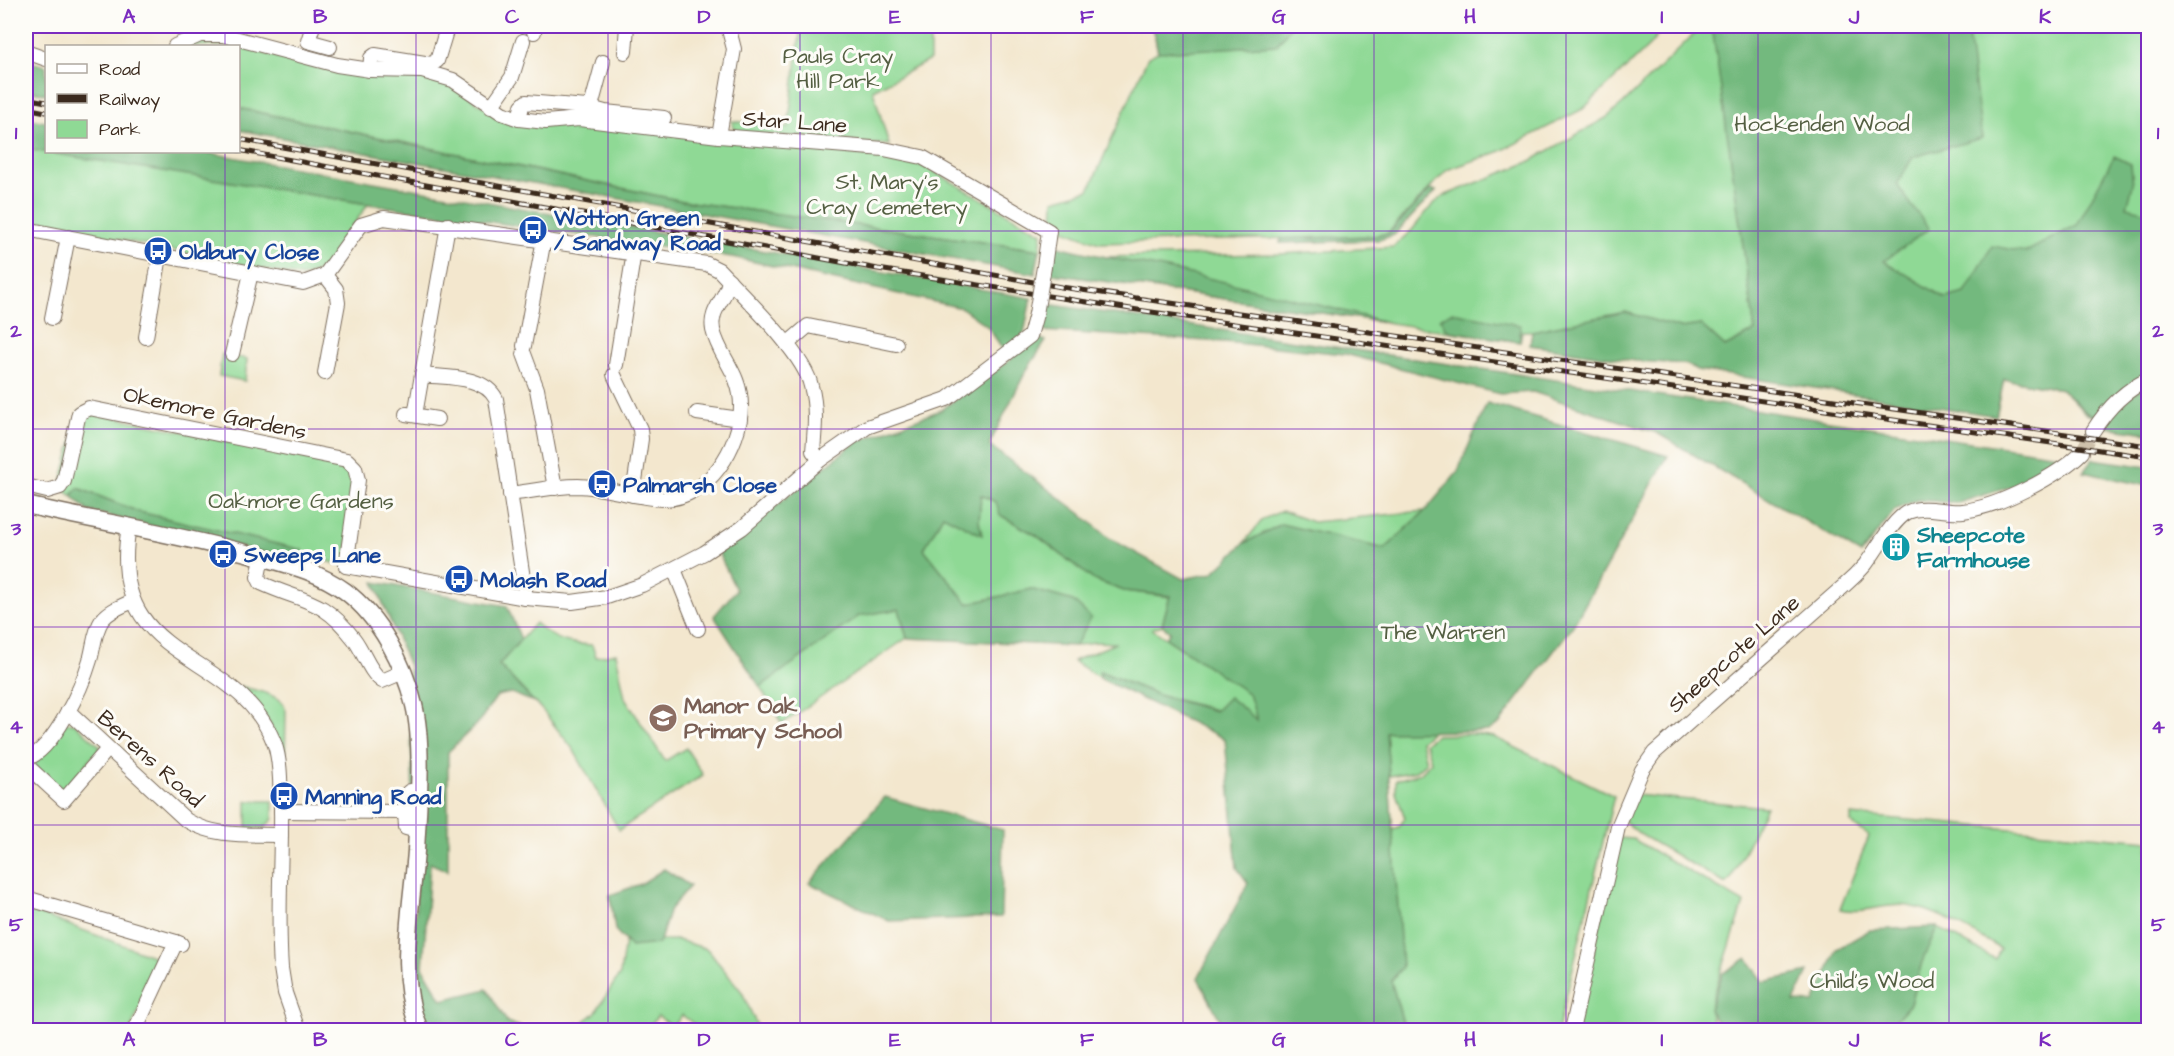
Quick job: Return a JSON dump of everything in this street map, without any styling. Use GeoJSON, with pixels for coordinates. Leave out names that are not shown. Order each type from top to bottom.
{"type":"FeatureCollection","features":[{"type":"Feature","properties":{"kind":"main road"},"geometry":{"type":"LineString","coordinates":[[26,505],[174,534],[295,566],[329,581],[359,602],[374,620],[403,672],[416,717],[417,831],[408,961],[412,1010],[420,1030]]}},
{"type":"Feature","properties":{"kind":"street"},"geometry":{"type":"LineString","coordinates":[[313,26],[308,41],[330,47]]}},
{"type":"Feature","properties":{"kind":"street"},"geometry":{"type":"LineString","coordinates":[[625,52],[627,26]]}},
{"type":"Feature","properties":{"kind":"street"},"geometry":{"type":"LineString","coordinates":[[719,136],[734,50],[728,26]]}},
{"type":"Feature","properties":{"kind":"street"},"geometry":{"type":"LineString","coordinates":[[370,70],[371,58],[375,55],[431,64],[437,61],[447,28]]}},
{"type":"Feature","properties":{"kind":"street","name":"Star Lane"},"geometry":{"type":"LineString","coordinates":[[177,45],[200,35],[223,36],[337,65],[370,70],[422,71],[453,80],[491,106],[519,119],[546,122],[579,119],[719,136],[884,148],[922,157],[1049,231],[1036,314],[1030,336],[947,399],[867,428],[820,460]]}},
{"type":"Feature","properties":{"kind":"street"},"geometry":{"type":"LineString","coordinates":[[491,106],[512,77],[523,41]]}},
{"type":"Feature","properties":{"kind":"street"},"geometry":{"type":"LineString","coordinates":[[26,51],[45,59]]}},
{"type":"Feature","properties":{"kind":"street"},"geometry":{"type":"LineString","coordinates":[[587,107],[592,103],[603,62]]}},
{"type":"Feature","properties":{"kind":"street"},"geometry":{"type":"LineString","coordinates":[[519,119],[522,106],[526,102],[587,107],[605,112],[664,118]]}},
{"type":"Feature","properties":{"kind":"street"},"geometry":{"type":"LineString","coordinates":[[26,229],[303,284],[325,275],[361,225],[384,218],[448,225],[707,264],[719,270],[788,344],[811,383],[816,420],[813,451],[820,460],[742,528],[704,554],[642,585],[607,597],[572,602],[526,598],[346,566],[329,581]]}},
{"type":"Feature","properties":{"kind":"street"},"geometry":{"type":"LineString","coordinates":[[437,419],[410,415],[422,375],[448,225]]}},
{"type":"Feature","properties":{"kind":"street"},"geometry":{"type":"LineString","coordinates":[[52,318],[68,237]]}},
{"type":"Feature","properties":{"kind":"street"},"geometry":{"type":"LineString","coordinates":[[544,239],[524,350],[537,388],[555,488]]}},
{"type":"Feature","properties":{"kind":"street"},"geometry":{"type":"LineString","coordinates":[[633,495],[641,439],[640,429],[615,370],[634,252]]}},
{"type":"Feature","properties":{"kind":"street"},"geometry":{"type":"LineString","coordinates":[[146,337],[160,256]]}},
{"type":"Feature","properties":{"kind":"street"},"geometry":{"type":"LineString","coordinates":[[232,354],[251,273]]}},
{"type":"Feature","properties":{"kind":"street"},"geometry":{"type":"LineString","coordinates":[[325,275],[336,289],[338,303],[325,373]]}},
{"type":"Feature","properties":{"kind":"street"},"geometry":{"type":"LineString","coordinates":[[510,494],[578,486],[665,499],[693,490],[713,474],[726,459],[735,441],[740,419],[741,404],[734,371],[713,330],[712,314],[728,290],[729,280]]}},
{"type":"Feature","properties":{"kind":"street"},"geometry":{"type":"LineString","coordinates":[[788,344],[808,326],[896,344]]}},
{"type":"Feature","properties":{"kind":"street"},"geometry":{"type":"LineString","coordinates":[[422,375],[481,383],[491,388],[496,399],[526,598]]}},
{"type":"Feature","properties":{"kind":"street"},"geometry":{"type":"LineString","coordinates":[[2093,431],[2115,402],[2129,390],[2148,380]]}},
{"type":"Feature","properties":{"kind":"street","name":"Okemore Gardens"},"geometry":{"type":"LineString","coordinates":[[26,486],[47,491],[60,487],[64,481],[79,413],[89,408],[347,460],[355,468],[357,480],[346,566]]}},
{"type":"Feature","properties":{"kind":"street"},"geometry":{"type":"LineString","coordinates":[[697,413],[740,419]]}},
{"type":"Feature","properties":{"kind":"street","name":"Sheepcote Lane"},"geometry":{"type":"LineString","coordinates":[[1572,1030],[1618,827],[1642,770],[1654,753],[1864,567],[1899,518],[1908,512],[1931,508],[1950,512],[1977,509],[2022,490],[2072,461],[2082,452]]}},
{"type":"Feature","properties":{"kind":"street"},"geometry":{"type":"LineString","coordinates":[[129,526],[126,543],[127,578],[133,601],[142,619],[159,638],[231,687],[257,713],[274,745],[280,773],[281,968],[285,993],[298,1030]]}},
{"type":"Feature","properties":{"kind":"street"},"geometry":{"type":"LineString","coordinates":[[262,557],[258,577],[261,583],[304,598],[335,617],[356,642],[376,676],[382,681],[403,672]]}},
{"type":"Feature","properties":{"kind":"street"},"geometry":{"type":"LineString","coordinates":[[674,569],[698,629]]}},
{"type":"Feature","properties":{"kind":"street"},"geometry":{"type":"LineString","coordinates":[[26,759],[38,752],[68,711],[89,663],[100,623],[114,610],[133,601]]}},
{"type":"Feature","properties":{"kind":"street","name":"Berens Road"},"geometry":{"type":"LineString","coordinates":[[68,711],[186,820],[197,827],[223,834],[281,835]]}},
{"type":"Feature","properties":{"kind":"street"},"geometry":{"type":"LineString","coordinates":[[26,765],[63,800],[108,749]]}},
{"type":"Feature","properties":{"kind":"street"},"geometry":{"type":"LineString","coordinates":[[417,831],[406,828],[405,812],[406,793],[418,791]]}},
{"type":"Feature","properties":{"kind":"street"},"geometry":{"type":"LineString","coordinates":[[281,810],[405,812]]}},
{"type":"Feature","properties":{"kind":"street"},"geometry":{"type":"LineString","coordinates":[[26,898],[178,943],[135,1030]]}},
{"type":"Feature","properties":{"kind":"green space","name":"Pauls Cray Hill Park"},"geometry":{"type":"Polygon","coordinates":[[[801,26],[930,26],[930,60],[873,90],[889,145],[736,132],[731,121],[788,128],[801,26]]]}},
{"type":"Feature","properties":{"kind":"green space"},"geometry":{"type":"Polygon","coordinates":[[[1152,26],[1664,27],[1650,45],[1583,109],[1501,151],[1447,170],[1388,233],[1375,236],[1099,243],[1053,226],[1054,200],[1089,190],[1148,57],[1158,52],[1152,26]]]}},
{"type":"Feature","properties":{"kind":"green space"},"geometry":{"type":"Polygon","coordinates":[[[1153,26],[1291,26],[1277,45],[1158,52],[1153,26]]]}},
{"type":"Feature","properties":{"kind":"green space"},"geometry":{"type":"Polygon","coordinates":[[[1702,26],[2148,26],[2148,379],[2099,418],[2086,414],[2062,389],[2004,379],[1996,416],[1717,56],[1755,331],[1725,347],[1701,325],[1680,328],[1625,312],[1543,331],[1522,331],[1520,342],[1048,273],[1051,244],[1096,257],[1280,254],[1393,247],[1412,230],[1433,204],[1446,195],[1527,163],[1606,118],[1702,26]]]}},
{"type":"Feature","properties":{"kind":"green space","name":"Hockenden Wood"},"geometry":{"type":"Polygon","coordinates":[[[1712,26],[1967,26],[1982,138],[1913,157],[1897,185],[1929,229],[1884,261],[1945,298],[1965,293],[1992,246],[2026,252],[2077,225],[2114,156],[2131,164],[2133,185],[2127,207],[2148,212],[2148,379],[2100,419],[2087,413],[2062,389],[2004,379],[1996,416],[1697,370],[1686,364],[1635,361],[1530,345],[1532,331],[1625,312],[1680,328],[1701,325],[1725,347],[1755,331],[1712,26]]]}},
{"type":"Feature","properties":{"kind":"green space"},"geometry":{"type":"Polygon","coordinates":[[[207,38],[233,45],[183,45],[207,38]]]}},
{"type":"Feature","properties":{"kind":"green space","name":"St. Mary's Cray Cemetery"},"geometry":{"type":"Polygon","coordinates":[[[240,47],[315,67],[370,76],[420,77],[455,86],[492,113],[899,159],[926,167],[1042,233],[1040,250],[683,201],[240,108],[240,47]]]}},
{"type":"Feature","properties":{"kind":"green space"},"geometry":{"type":"Polygon","coordinates":[[[26,61],[45,66],[45,94],[26,90],[26,61]]]}},
{"type":"Feature","properties":{"kind":"green space"},"geometry":{"type":"Polygon","coordinates":[[[240,108],[683,201],[1040,250],[1035,274],[240,130],[240,108]]]}},
{"type":"Feature","properties":{"kind":"green space"},"geometry":{"type":"Polygon","coordinates":[[[26,118],[45,122],[45,152],[26,149],[26,118]]]}},
{"type":"Feature","properties":{"kind":"green space"},"geometry":{"type":"Polygon","coordinates":[[[26,148],[45,151],[45,153],[368,204],[323,269],[302,277],[26,220],[26,148]]]}},
{"type":"Feature","properties":{"kind":"green space"},"geometry":{"type":"Polygon","coordinates":[[[51,153],[210,153],[1031,298],[1024,334],[1004,351],[988,327],[962,308],[732,257],[368,204],[51,153]]]}},
{"type":"Feature","properties":{"kind":"green space"},"geometry":{"type":"Polygon","coordinates":[[[1431,189],[1436,191],[1394,235],[1379,240],[1280,243],[1281,239],[1375,236],[1389,233],[1431,189]]]}},
{"type":"Feature","properties":{"kind":"green space"},"geometry":{"type":"Polygon","coordinates":[[[1051,244],[1223,282],[1390,323],[1048,273],[1051,244]]]}},
{"type":"Feature","properties":{"kind":"green space"},"geometry":{"type":"Polygon","coordinates":[[[1047,304],[2064,456],[2016,485],[1958,503],[1917,500],[1895,510],[1861,554],[1657,433],[1533,392],[1500,394],[1345,354],[1225,342],[1042,331],[1047,304]]]}},
{"type":"Feature","properties":{"kind":"green space"},"geometry":{"type":"Polygon","coordinates":[[[1452,312],[1520,325],[1520,342],[1448,331],[1440,318],[1452,312]]]}},
{"type":"Feature","properties":{"kind":"green space","name":"The Warren"},"geometry":{"type":"Polygon","coordinates":[[[1036,337],[1046,341],[1026,371],[989,445],[1080,513],[1109,538],[1183,579],[1213,573],[1243,544],[1281,524],[1385,549],[1425,511],[1457,473],[1487,403],[1668,456],[1574,624],[1500,723],[1488,731],[1386,732],[1402,967],[1391,981],[1405,1030],[1218,1030],[1220,1020],[1198,978],[1248,883],[1237,868],[1225,739],[1101,679],[1099,671],[1158,695],[1215,711],[1229,697],[1257,720],[1249,694],[1166,638],[1170,632],[1162,625],[1170,596],[1124,591],[1094,580],[1036,535],[1000,515],[996,502],[981,495],[979,521],[982,535],[943,515],[924,549],[968,604],[1031,589],[1073,601],[1091,618],[1075,646],[907,638],[899,609],[859,616],[760,687],[714,616],[736,590],[718,552],[856,442],[941,410],[1010,360],[1036,337]]]}},
{"type":"Feature","properties":{"kind":"green space"},"geometry":{"type":"Polygon","coordinates":[[[222,354],[247,359],[245,381],[219,376],[222,354]]]}},
{"type":"Feature","properties":{"kind":"green space"},"geometry":{"type":"Polygon","coordinates":[[[2143,385],[2148,433],[2099,426],[2143,385]]]}},
{"type":"Feature","properties":{"kind":"green space","name":"Oakmore Gardens"},"geometry":{"type":"Polygon","coordinates":[[[81,410],[355,468],[346,566],[322,560],[300,561],[302,550],[139,512],[78,488],[72,496],[60,487],[81,410]]]}},
{"type":"Feature","properties":{"kind":"green space"},"geometry":{"type":"Polygon","coordinates":[[[2093,459],[2148,467],[2148,486],[2083,472],[2093,459]]]}},
{"type":"Feature","properties":{"kind":"green space"},"geometry":{"type":"Polygon","coordinates":[[[78,488],[139,512],[303,550],[300,561],[88,511],[72,496],[78,488]]]}},
{"type":"Feature","properties":{"kind":"green space"},"geometry":{"type":"Polygon","coordinates":[[[981,495],[996,502],[1000,515],[1036,535],[1094,580],[1124,591],[1170,597],[1162,625],[1152,629],[1250,694],[1258,721],[1158,695],[1100,671],[1100,678],[1073,661],[1116,643],[1094,642],[1075,646],[1090,618],[1031,589],[968,604],[924,549],[943,515],[979,521],[981,495]]]}},
{"type":"Feature","properties":{"kind":"green space"},"geometry":{"type":"Polygon","coordinates":[[[1282,511],[1313,522],[1425,511],[1385,549],[1281,524],[1243,544],[1263,519],[1282,511]]]}},
{"type":"Feature","properties":{"kind":"green space"},"geometry":{"type":"Polygon","coordinates":[[[374,582],[507,606],[521,639],[499,665],[534,702],[511,693],[497,696],[478,723],[448,752],[448,871],[430,863],[423,968],[442,1000],[487,989],[507,1022],[521,1027],[506,1030],[428,1030],[419,1015],[413,970],[416,900],[409,666],[374,582]]]}},
{"type":"Feature","properties":{"kind":"green space"},"geometry":{"type":"Polygon","coordinates":[[[899,609],[907,638],[782,724],[760,687],[859,616],[899,609]]]}},
{"type":"Feature","properties":{"kind":"green space"},"geometry":{"type":"Polygon","coordinates":[[[535,623],[561,640],[592,645],[596,657],[616,653],[625,698],[665,761],[686,748],[703,775],[619,830],[573,749],[543,711],[499,665],[535,623]]]}},
{"type":"Feature","properties":{"kind":"green space"},"geometry":{"type":"Polygon","coordinates":[[[240,686],[274,696],[283,705],[286,711],[285,768],[269,723],[258,706],[240,686]]]}},
{"type":"Feature","properties":{"kind":"green space"},"geometry":{"type":"Polygon","coordinates":[[[66,723],[74,723],[101,747],[65,789],[62,789],[33,766],[35,760],[66,723]]]}},
{"type":"Feature","properties":{"kind":"green space"},"geometry":{"type":"Polygon","coordinates":[[[1386,731],[1433,731],[1421,741],[1426,762],[1416,771],[1389,776],[1386,731]]]}},
{"type":"Feature","properties":{"kind":"green space"},"geometry":{"type":"Polygon","coordinates":[[[1475,734],[1494,737],[1614,796],[1558,1030],[1405,1030],[1391,981],[1386,831],[1399,827],[1405,818],[1396,793],[1396,780],[1421,773],[1431,761],[1425,743],[1436,735],[1475,734]]]}},
{"type":"Feature","properties":{"kind":"green space"},"geometry":{"type":"Polygon","coordinates":[[[1635,795],[1766,807],[1732,877],[1726,884],[1641,835],[1624,821],[1635,795]]]}},
{"type":"Feature","properties":{"kind":"green space"},"geometry":{"type":"Polygon","coordinates":[[[885,797],[1003,830],[1001,917],[889,921],[809,883],[885,797]]]}},
{"type":"Feature","properties":{"kind":"green space"},"geometry":{"type":"Polygon","coordinates":[[[247,801],[273,801],[273,819],[264,828],[247,828],[247,801]]]}},
{"type":"Feature","properties":{"kind":"green space"},"geometry":{"type":"Polygon","coordinates":[[[1851,815],[2148,841],[2148,1030],[1886,1030],[1910,1004],[1922,961],[1937,927],[1995,959],[2001,949],[1956,924],[1920,908],[1900,905],[1857,910],[1840,909],[1869,836],[1851,823],[1851,815]]]}},
{"type":"Feature","properties":{"kind":"green space"},"geometry":{"type":"Polygon","coordinates":[[[1619,838],[1633,839],[1744,903],[1709,1009],[1715,1030],[1576,1030],[1619,838]]]}},
{"type":"Feature","properties":{"kind":"green space"},"geometry":{"type":"Polygon","coordinates":[[[664,869],[690,886],[670,909],[659,944],[631,947],[615,930],[610,895],[641,884],[664,869]]]}},
{"type":"Feature","properties":{"kind":"green space"},"geometry":{"type":"Polygon","coordinates":[[[26,909],[163,960],[130,1030],[26,1030],[26,909]]]}},
{"type":"Feature","properties":{"kind":"green space","name":"Child's Wood"},"geometry":{"type":"Polygon","coordinates":[[[1937,927],[1922,962],[1910,1004],[1886,1030],[1721,1030],[1709,1009],[1723,973],[1747,958],[1764,982],[1808,972],[1794,1002],[1814,1003],[1837,949],[1870,930],[1937,927]]]}},
{"type":"Feature","properties":{"kind":"green space"},"geometry":{"type":"Polygon","coordinates":[[[678,940],[707,949],[742,992],[759,1030],[693,1030],[696,1026],[682,1015],[673,1027],[658,1016],[646,1030],[495,1030],[582,1023],[595,1013],[620,974],[625,941],[678,940]]]}},
{"type":"Feature","properties":{"kind":"tunnel"},"geometry":{"type":"LineString","coordinates":[[2082,452],[2093,431]]}},
{"type":"Feature","properties":{"kind":"railway"},"geometry":{"type":"LineString","coordinates":[[26,98],[45,102]]}},
{"type":"Feature","properties":{"kind":"railway"},"geometry":{"type":"LineString","coordinates":[[26,108],[45,112]]}},
{"type":"Feature","properties":{"kind":"railway"},"geometry":{"type":"LineString","coordinates":[[240,139],[1061,287],[2148,446]]}},
{"type":"Feature","properties":{"kind":"railway"},"geometry":{"type":"LineString","coordinates":[[240,150],[878,269],[1131,309],[2148,457]]}},
{"type":"Feature","properties":{"kind":"place","name":"Wotton Green / Sandway Road"},"geometry":{"type":"Point","coordinates":[533,230]}},
{"type":"Feature","properties":{"kind":"place","name":"Oldbury Close"},"geometry":{"type":"Point","coordinates":[158,251]}},
{"type":"Feature","properties":{"kind":"place","name":"Palmarsh Close"},"geometry":{"type":"Point","coordinates":[602,484]}},
{"type":"Feature","properties":{"kind":"place","name":"Sheepcote Farmhouse"},"geometry":{"type":"Point","coordinates":[1896,547]}},
{"type":"Feature","properties":{"kind":"place","name":"Sweeps Lane"},"geometry":{"type":"Point","coordinates":[223,554]}},
{"type":"Feature","properties":{"kind":"place","name":"Molash Road"},"geometry":{"type":"Point","coordinates":[459,579]}},
{"type":"Feature","properties":{"kind":"place","name":"Manor Oak Primary School"},"geometry":{"type":"Point","coordinates":[663,718]}},
{"type":"Feature","properties":{"kind":"place","name":"Manning Road"},"geometry":{"type":"Point","coordinates":[284,796]}}]}
